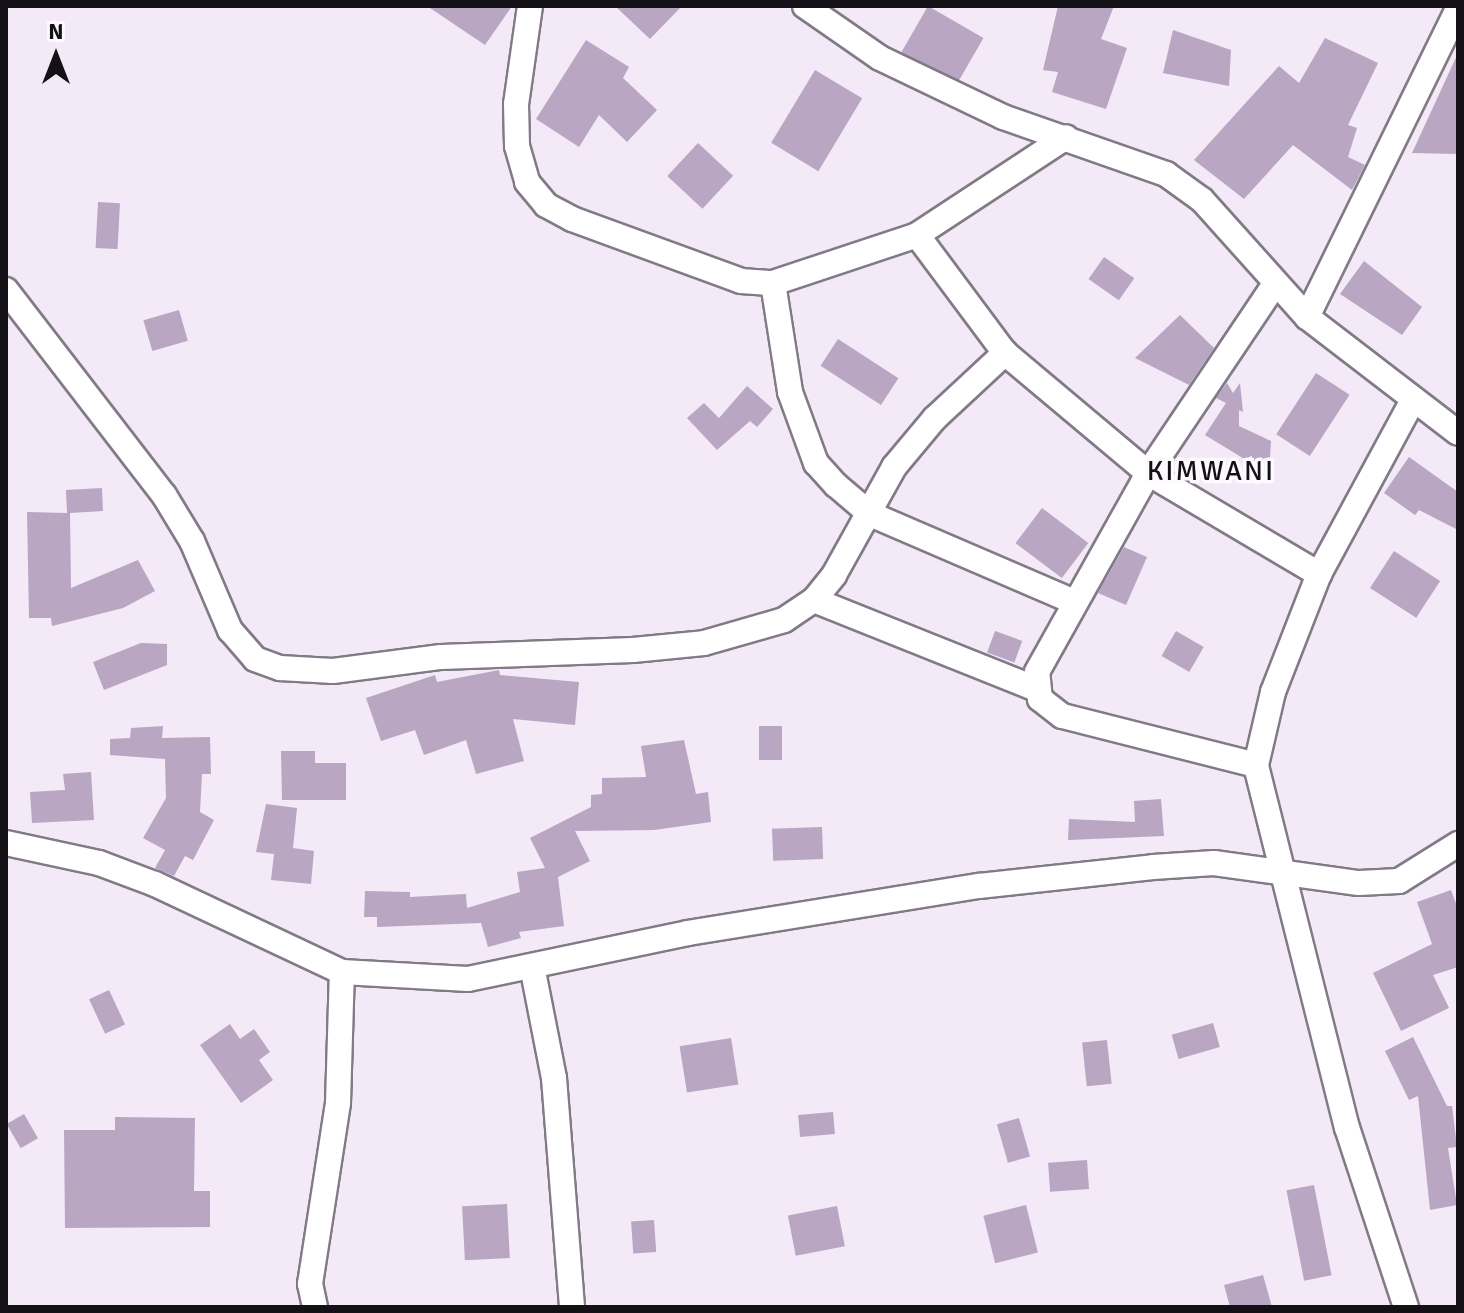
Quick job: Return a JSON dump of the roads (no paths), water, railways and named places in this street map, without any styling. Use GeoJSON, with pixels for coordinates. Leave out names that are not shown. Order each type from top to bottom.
{"type":"FeatureCollection","features":[{"type":"Feature","properties":{"kind":"street"},"geometry":{"type":"LineString","coordinates":[[530,6],[516,104],[517,146],[527,182],[546,205],[702,269],[741,281],[773,283],[917,235],[1066,137]]}},
{"type":"Feature","properties":{"kind":"street"},"geometry":{"type":"LineString","coordinates":[[805,6],[880,58],[1003,117],[1166,174],[1202,200],[1307,317],[1412,402],[1458,433]]}},
{"type":"Feature","properties":{"kind":"street"},"geometry":{"type":"LineString","coordinates":[[1307,317],[1458,9]]}},
{"type":"Feature","properties":{"kind":"street"},"geometry":{"type":"LineString","coordinates":[[917,235],[1005,353],[1148,473],[1319,574]]}},
{"type":"Feature","properties":{"kind":"street"},"geometry":{"type":"LineString","coordinates":[[773,283],[790,392],[805,440],[836,485],[870,514],[1074,602]]}},
{"type":"Feature","properties":{"kind":"street"},"geometry":{"type":"LineString","coordinates":[[1256,765],[1062,716],[1047,709],[1037,689],[1037,672],[1074,602],[1122,529],[1148,473],[1275,284]]}},
{"type":"Feature","properties":{"kind":"street"},"geometry":{"type":"LineString","coordinates":[[6,290],[164,495],[192,541],[230,630],[255,659],[280,668],[333,671],[441,657],[704,643],[758,632],[814,600],[870,514],[894,467],[935,418],[1005,353]]}},
{"type":"Feature","properties":{"kind":"street"},"geometry":{"type":"LineString","coordinates":[[1406,1307],[1347,1128],[1256,765],[1273,692],[1319,574],[1412,402]]}},
{"type":"Feature","properties":{"kind":"street"},"geometry":{"type":"LineString","coordinates":[[814,600],[1037,689]]}},
{"type":"Feature","properties":{"kind":"street"},"geometry":{"type":"LineString","coordinates":[[6,843],[99,863],[155,884],[342,972],[468,979],[688,933],[979,886],[1214,863],[1359,883],[1399,881],[1458,844]]}},
{"type":"Feature","properties":{"kind":"street"},"geometry":{"type":"LineString","coordinates":[[532,966],[554,1078],[572,1307]]}},
{"type":"Feature","properties":{"kind":"street"},"geometry":{"type":"LineString","coordinates":[[315,1307],[310,1284],[338,1103],[342,972]]}},
{"type":"Feature","properties":{"kind":"district","name":"KIMWANI"},"geometry":{"type":"Point","coordinates":[1211,471]}}]}
